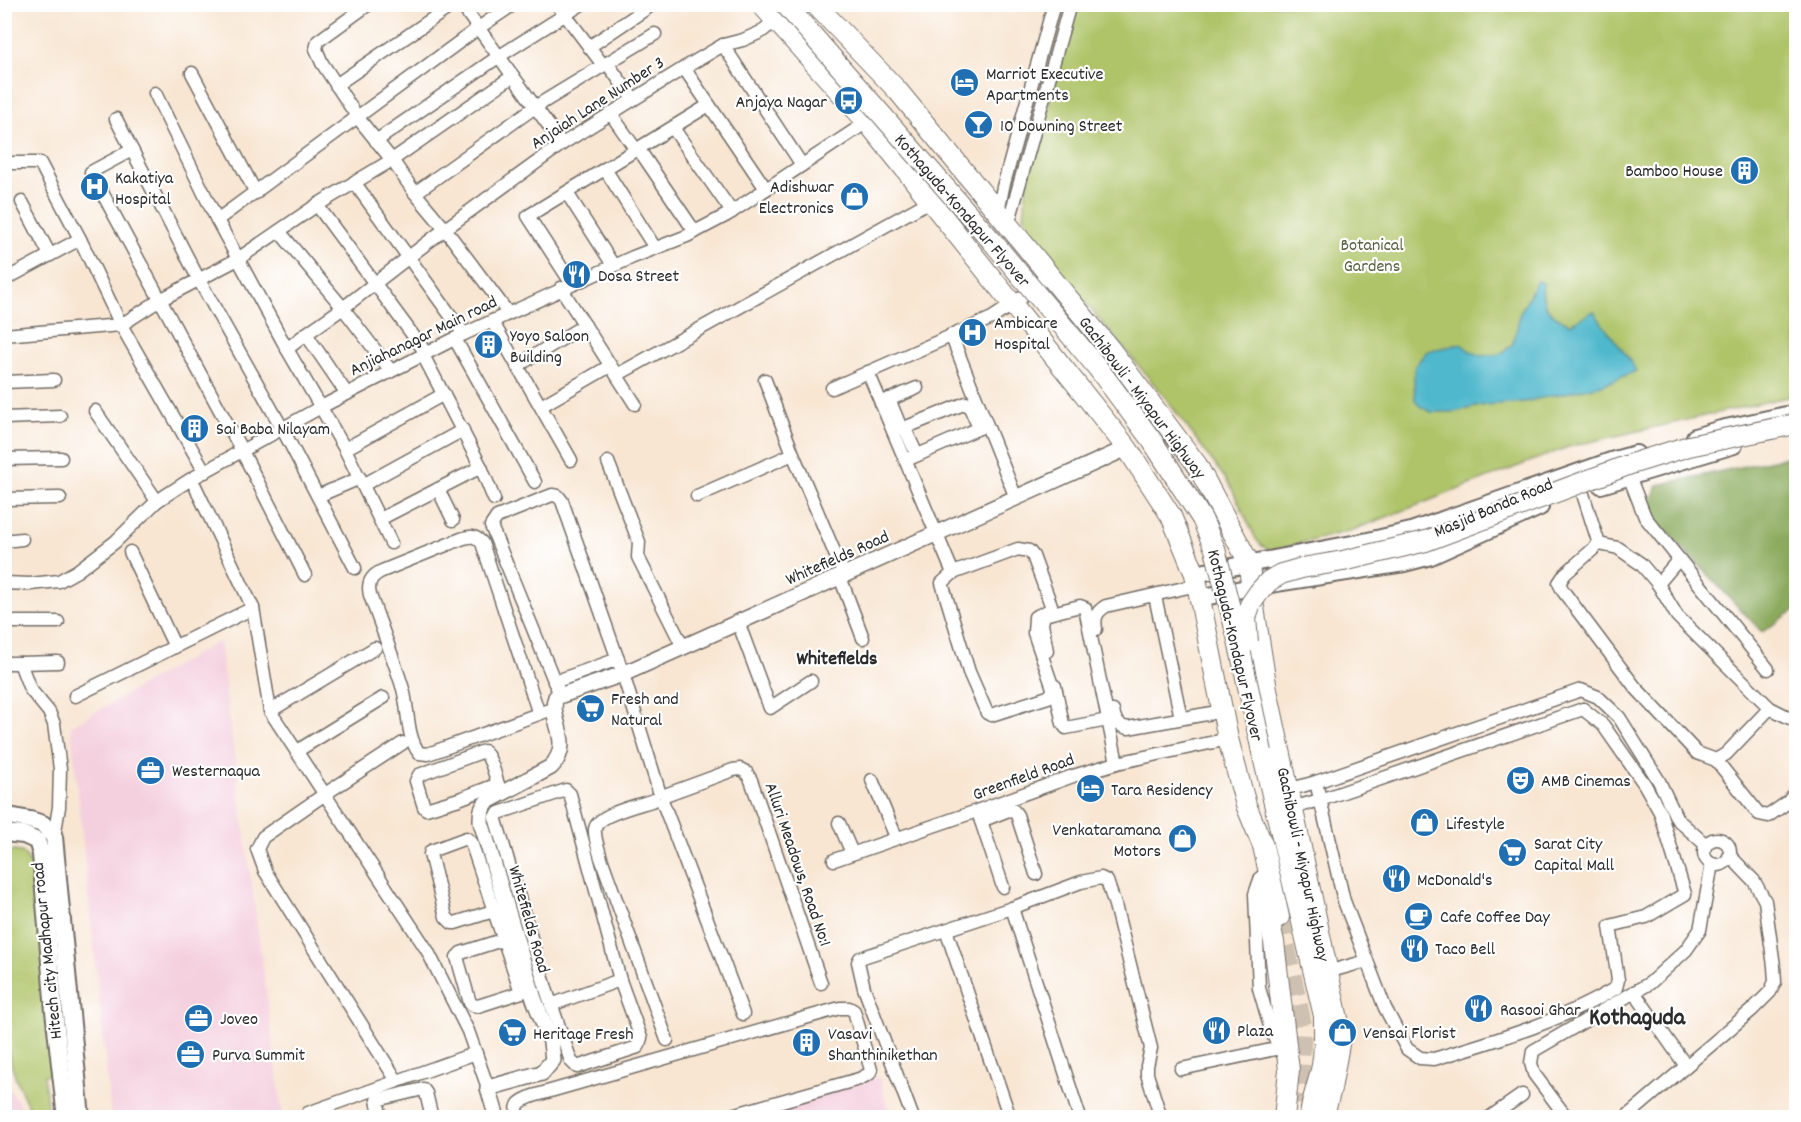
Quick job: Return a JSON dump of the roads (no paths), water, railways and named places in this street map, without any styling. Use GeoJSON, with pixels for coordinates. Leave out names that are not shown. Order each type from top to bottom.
{"type":"FeatureCollection","features":[{"type":"Feature","properties":{"kind":"main road","name":"Gachibowli - Miyapur Highway"},"geometry":{"type":"LineString","coordinates":[[761,4],[780,12],[1127,448],[1171,516],[1197,586],[1228,739],[1246,805],[1263,846],[1280,917]]}},
{"type":"Feature","properties":{"kind":"main road","name":"Gachibowli - Miyapur Highway"},"geometry":{"type":"LineString","coordinates":[[815,4],[898,91],[1110,349],[1197,465],[1249,563],[1267,690],[1341,1033],[1331,1089],[1323,1118]]}},
{"type":"Feature","properties":{"kind":"main road","name":"Kothaguda-Kondapur Flyover"},"geometry":{"type":"LineString","coordinates":[[780,12],[992,241],[1097,367],[1153,442],[1202,519],[1215,549],[1236,630],[1324,1016],[1325,1039],[1322,1066],[1310,1118]]}},
{"type":"Feature","properties":{"kind":"main road","name":"Masjid Banda Road"},"geometry":{"type":"LineString","coordinates":[[1197,586],[1249,563],[1411,531],[1611,461],[1721,429],[1797,413]]}},
{"type":"Feature","properties":{"kind":"main road","name":"Kothaguda-Kondapur Flyover"},"geometry":{"type":"LineString","coordinates":[[1262,752],[1246,618],[1250,605],[1258,592],[1269,581],[1281,574],[1302,568],[1343,561],[1426,541],[1631,464],[1689,446],[1797,424]]}},
{"type":"Feature","properties":{"kind":"main road","name":"Masjid Banda Road"},"geometry":{"type":"LineString","coordinates":[[1197,586],[1251,587],[1404,563],[1431,556],[1551,502],[1582,491],[1734,445],[1797,431]]}},
{"type":"Feature","properties":{"kind":"main road","name":"Hitech city Madhapur road"},"geometry":{"type":"LineString","coordinates":[[4,815],[43,824],[54,837],[81,1118]]}},
{"type":"Feature","properties":{"kind":"main road"},"geometry":{"type":"LineString","coordinates":[[4,833],[24,835],[37,842],[41,854],[54,1011],[66,1118]]}},
{"type":"Feature","properties":{"kind":"main road"},"geometry":{"type":"LineString","coordinates":[[1263,846],[1257,856],[1274,942],[1289,1070],[1284,1118]]}},
{"type":"Feature","properties":{"kind":"main road"},"geometry":{"type":"LineString","coordinates":[[54,1011],[72,1009]]}},
{"type":"Feature","properties":{"kind":"street"},"geometry":{"type":"LineString","coordinates":[[336,85],[454,4]]}},
{"type":"Feature","properties":{"kind":"street"},"geometry":{"type":"LineString","coordinates":[[461,4],[562,144]]}},
{"type":"Feature","properties":{"kind":"street"},"geometry":{"type":"LineString","coordinates":[[217,220],[514,4]]}},
{"type":"Feature","properties":{"kind":"street"},"geometry":{"type":"LineString","coordinates":[[556,4],[633,99]]}},
{"type":"Feature","properties":{"kind":"street"},"geometry":{"type":"LineString","coordinates":[[376,141],[498,57],[582,4]]}},
{"type":"Feature","properties":{"kind":"street"},"geometry":{"type":"LineString","coordinates":[[589,47],[653,4]]}},
{"type":"Feature","properties":{"kind":"street"},"geometry":{"type":"LineString","coordinates":[[1003,219],[1003,187],[1054,4]]}},
{"type":"Feature","properties":{"kind":"street"},"geometry":{"type":"LineString","coordinates":[[1003,219],[1070,4]]}},
{"type":"Feature","properties":{"kind":"street"},"geometry":{"type":"LineString","coordinates":[[361,7],[318,40],[316,45],[322,63],[358,118],[508,313]]}},
{"type":"Feature","properties":{"kind":"street","name":"Anjaiah Lane Number 3"},"geometry":{"type":"LineString","coordinates":[[287,349],[562,144],[723,45],[761,32],[780,12]]}},
{"type":"Feature","properties":{"kind":"street"},"geometry":{"type":"LineString","coordinates":[[416,193],[535,108],[655,34]]}},
{"type":"Feature","properties":{"kind":"street"},"geometry":{"type":"LineString","coordinates":[[723,45],[802,165]]}},
{"type":"Feature","properties":{"kind":"street"},"geometry":{"type":"LineString","coordinates":[[684,68],[766,189]]}},
{"type":"Feature","properties":{"kind":"street"},"geometry":{"type":"LineString","coordinates":[[192,73],[256,193]]}},
{"type":"Feature","properties":{"kind":"street"},"geometry":{"type":"LineString","coordinates":[[4,335],[122,325],[160,300],[238,259],[317,205],[392,160],[513,76]]}},
{"type":"Feature","properties":{"kind":"street"},"geometry":{"type":"LineString","coordinates":[[154,93],[217,220],[287,349],[345,449],[391,543]]}},
{"type":"Feature","properties":{"kind":"street"},"geometry":{"type":"LineString","coordinates":[[635,404],[585,325],[528,216],[709,105]]}},
{"type":"Feature","properties":{"kind":"street"},"geometry":{"type":"LineString","coordinates":[[610,114],[642,154],[695,232]]}},
{"type":"Feature","properties":{"kind":"street"},"geometry":{"type":"LineString","coordinates":[[116,119],[199,280],[282,428],[355,568]]}},
{"type":"Feature","properties":{"kind":"street","name":"Anjiahanagar Main road"},"geometry":{"type":"LineString","coordinates":[[4,583],[30,584],[59,581],[78,571],[115,542],[157,501],[282,428],[508,313],[613,265],[695,232],[732,213],[867,122]]}},
{"type":"Feature","properties":{"kind":"street"},"geometry":{"type":"LineString","coordinates":[[673,128],[732,213]]}},
{"type":"Feature","properties":{"kind":"street"},"geometry":{"type":"LineString","coordinates":[[132,150],[91,172],[242,451],[305,575]]}},
{"type":"Feature","properties":{"kind":"street"},"geometry":{"type":"LineString","coordinates":[[4,163],[40,163],[122,325],[205,472]]}},
{"type":"Feature","properties":{"kind":"street"},"geometry":{"type":"LineString","coordinates":[[605,169],[656,248]]}},
{"type":"Feature","properties":{"kind":"street"},"geometry":{"type":"LineString","coordinates":[[354,182],[408,257],[460,337],[535,482]]}},
{"type":"Feature","properties":{"kind":"street"},"geometry":{"type":"LineString","coordinates":[[567,193],[613,265]]}},
{"type":"Feature","properties":{"kind":"street"},"geometry":{"type":"LineString","coordinates":[[541,406],[613,371],[930,201]]}},
{"type":"Feature","properties":{"kind":"street"},"geometry":{"type":"LineString","coordinates":[[22,202],[50,255]]}},
{"type":"Feature","properties":{"kind":"street"},"geometry":{"type":"LineString","coordinates":[[317,205],[425,354],[481,467],[494,499]]}},
{"type":"Feature","properties":{"kind":"street"},"geometry":{"type":"LineString","coordinates":[[279,231],[343,308],[391,371]]}},
{"type":"Feature","properties":{"kind":"street"},"geometry":{"type":"LineString","coordinates":[[4,280],[80,239]]}},
{"type":"Feature","properties":{"kind":"street"},"geometry":{"type":"LineString","coordinates":[[832,388],[992,318],[1012,305],[1048,274]]}},
{"type":"Feature","properties":{"kind":"street"},"geometry":{"type":"LineString","coordinates":[[492,321],[571,460]]}},
{"type":"Feature","properties":{"kind":"street"},"geometry":{"type":"LineString","coordinates":[[517,366],[585,325]]}},
{"type":"Feature","properties":{"kind":"street"},"geometry":{"type":"LineString","coordinates":[[306,334],[347,394]]}},
{"type":"Feature","properties":{"kind":"street"},"geometry":{"type":"LineString","coordinates":[[951,335],[975,396],[983,426]]}},
{"type":"Feature","properties":{"kind":"street"},"geometry":{"type":"LineString","coordinates":[[868,372],[886,403],[911,458],[953,573]]}},
{"type":"Feature","properties":{"kind":"street"},"geometry":{"type":"LineString","coordinates":[[4,382],[54,380]]}},
{"type":"Feature","properties":{"kind":"street"},"geometry":{"type":"LineString","coordinates":[[765,380],[842,576],[863,638]]}},
{"type":"Feature","properties":{"kind":"street"},"geometry":{"type":"LineString","coordinates":[[886,403],[917,388]]}},
{"type":"Feature","properties":{"kind":"street"},"geometry":{"type":"LineString","coordinates":[[345,449],[444,394]]}},
{"type":"Feature","properties":{"kind":"street"},"geometry":{"type":"LineString","coordinates":[[897,429],[975,396]]}},
{"type":"Feature","properties":{"kind":"street"},"geometry":{"type":"LineString","coordinates":[[911,458],[906,431],[909,426],[966,403],[983,426],[1016,498]]}},
{"type":"Feature","properties":{"kind":"street"},"geometry":{"type":"LineString","coordinates":[[95,411],[157,501]]}},
{"type":"Feature","properties":{"kind":"street"},"geometry":{"type":"LineString","coordinates":[[4,418],[60,416]]}},
{"type":"Feature","properties":{"kind":"street"},"geometry":{"type":"LineString","coordinates":[[911,458],[983,426]]}},
{"type":"Feature","properties":{"kind":"street"},"geometry":{"type":"LineString","coordinates":[[318,496],[362,482],[463,430]]}},
{"type":"Feature","properties":{"kind":"street","name":"Whitefields Road"},"geometry":{"type":"LineString","coordinates":[[556,696],[620,667],[682,647],[1127,448]]}},
{"type":"Feature","properties":{"kind":"street"},"geometry":{"type":"LineString","coordinates":[[698,496],[793,454]]}},
{"type":"Feature","properties":{"kind":"street"},"geometry":{"type":"LineString","coordinates":[[4,459],[61,458]]}},
{"type":"Feature","properties":{"kind":"street"},"geometry":{"type":"LineString","coordinates":[[608,462],[639,542],[638,556],[682,647]]}},
{"type":"Feature","properties":{"kind":"street"},"geometry":{"type":"LineString","coordinates":[[380,519],[481,467]]}},
{"type":"Feature","properties":{"kind":"street"},"geometry":{"type":"LineString","coordinates":[[1629,476],[1645,517],[1768,669]]}},
{"type":"Feature","properties":{"kind":"street"},"geometry":{"type":"LineString","coordinates":[[195,486],[253,608],[270,711],[427,950],[468,1031],[489,1088],[497,1118]]}},
{"type":"Feature","properties":{"kind":"street"},"geometry":{"type":"LineString","coordinates":[[438,489],[453,520]]}},
{"type":"Feature","properties":{"kind":"street"},"geometry":{"type":"LineString","coordinates":[[1582,491],[1599,544]]}},
{"type":"Feature","properties":{"kind":"street","name":"Whitefields Road"},"geometry":{"type":"LineString","coordinates":[[489,1088],[542,1072],[553,1060],[551,1042],[540,1001],[501,908],[481,822],[482,807],[499,789],[551,767],[559,759],[561,750],[556,696],[491,526],[497,517],[552,495],[558,496],[562,501],[620,667]]}},
{"type":"Feature","properties":{"kind":"street"},"geometry":{"type":"LineString","coordinates":[[4,499],[60,498]]}},
{"type":"Feature","properties":{"kind":"street"},"geometry":{"type":"LineString","coordinates":[[538,710],[482,543],[477,537],[461,539],[382,571],[372,579],[368,586],[370,595],[403,690],[408,724],[419,753],[428,754],[538,710],[556,696]]}},
{"type":"Feature","properties":{"kind":"street"},"geometry":{"type":"LineString","coordinates":[[4,541],[22,539]]}},
{"type":"Feature","properties":{"kind":"street"},"geometry":{"type":"LineString","coordinates":[[1599,544],[1618,548],[1641,564],[1658,584],[1677,616],[1770,708],[1797,722]]}},
{"type":"Feature","properties":{"kind":"street"},"geometry":{"type":"LineString","coordinates":[[1599,544],[1565,574],[1559,583],[1635,687],[1697,753],[1716,760],[1759,814],[1768,816],[1792,807],[1797,792]]}},
{"type":"Feature","properties":{"kind":"street"},"geometry":{"type":"LineString","coordinates":[[1018,549],[1029,551],[1033,556],[1051,605],[1050,610],[1035,617],[1034,629],[1053,687],[1052,694],[991,715],[987,712],[969,672],[942,586],[943,580],[953,573],[1018,549]]}},
{"type":"Feature","properties":{"kind":"street"},"geometry":{"type":"LineString","coordinates":[[130,552],[175,647]]}},
{"type":"Feature","properties":{"kind":"street"},"geometry":{"type":"LineString","coordinates":[[1658,584],[1679,559]]}},
{"type":"Feature","properties":{"kind":"street"},"geometry":{"type":"LineString","coordinates":[[1197,586],[1100,609],[1095,617],[1095,624],[1113,715],[1116,722],[1128,728],[1222,711]]}},
{"type":"Feature","properties":{"kind":"street"},"geometry":{"type":"LineString","coordinates":[[1155,596],[1181,718]]}},
{"type":"Feature","properties":{"kind":"street"},"geometry":{"type":"LineString","coordinates":[[1108,720],[1064,726],[1042,624],[1044,615],[1080,606],[1087,610],[1117,763]]}},
{"type":"Feature","properties":{"kind":"street"},"geometry":{"type":"LineString","coordinates":[[75,696],[253,608]]}},
{"type":"Feature","properties":{"kind":"street"},"geometry":{"type":"LineString","coordinates":[[4,622],[58,622]]}},
{"type":"Feature","properties":{"kind":"street"},"geometry":{"type":"LineString","coordinates":[[738,622],[770,708],[811,681]]}},
{"type":"Feature","properties":{"kind":"street"},"geometry":{"type":"LineString","coordinates":[[270,711],[375,648]]}},
{"type":"Feature","properties":{"kind":"street"},"geometry":{"type":"LineString","coordinates":[[4,663],[58,662]]}},
{"type":"Feature","properties":{"kind":"street"},"geometry":{"type":"LineString","coordinates":[[21,663],[30,689],[50,712],[54,724],[60,769],[54,837]]}},
{"type":"Feature","properties":{"kind":"street"},"geometry":{"type":"LineString","coordinates":[[620,667],[660,797],[743,1014]]}},
{"type":"Feature","properties":{"kind":"street"},"geometry":{"type":"LineString","coordinates":[[1290,799],[1316,782],[1581,690],[1598,697],[1618,717],[1659,781],[1677,819],[1706,845]]}},
{"type":"Feature","properties":{"kind":"street"},"geometry":{"type":"LineString","coordinates":[[1316,782],[1344,901],[1385,1008],[1407,1049],[1420,1059],[1434,1059],[1526,1031],[1599,999],[1617,988],[1618,980],[1610,926],[1646,917],[1685,894],[1659,812],[1645,785],[1603,725],[1582,709],[1581,690]]}},
{"type":"Feature","properties":{"kind":"street"},"geometry":{"type":"LineString","coordinates":[[297,751],[383,698]]}},
{"type":"Feature","properties":{"kind":"street"},"geometry":{"type":"LineString","coordinates":[[1716,760],[1726,754],[1770,708]]}},
{"type":"Feature","properties":{"kind":"street"},"geometry":{"type":"LineString","coordinates":[[1290,799],[1320,800],[1582,709]]}},
{"type":"Feature","properties":{"kind":"street","name":"Greenfield Road"},"geometry":{"type":"LineString","coordinates":[[834,860],[896,837],[983,814],[1062,780],[1117,763],[1228,739]]}},
{"type":"Feature","properties":{"kind":"street"},"geometry":{"type":"LineString","coordinates":[[397,1081],[265,871],[257,849],[263,837],[403,743]]}},
{"type":"Feature","properties":{"kind":"street"},"geometry":{"type":"LineString","coordinates":[[482,750],[488,755],[499,789],[426,809],[423,807],[416,781],[419,775],[482,750]]}},
{"type":"Feature","properties":{"kind":"street","name":"Alluri Meadows, Road No:1"},"geometry":{"type":"LineString","coordinates":[[667,1040],[601,858],[594,831],[604,817],[733,770],[740,769],[746,772],[751,780],[821,983]]}},
{"type":"Feature","properties":{"kind":"street"},"geometry":{"type":"LineString","coordinates":[[872,780],[896,837]]}},
{"type":"Feature","properties":{"kind":"street"},"geometry":{"type":"LineString","coordinates":[[501,908],[452,923],[449,920],[431,851],[466,838],[469,839],[501,908],[505,939],[571,1061],[577,1066],[638,1047],[641,1038],[620,980],[570,794],[566,790],[499,813],[495,817],[540,1001]]}},
{"type":"Feature","properties":{"kind":"street"},"geometry":{"type":"LineString","coordinates":[[1003,887],[983,814],[1009,810],[1015,813],[1036,873]]}},
{"type":"Feature","properties":{"kind":"street"},"geometry":{"type":"LineString","coordinates":[[839,823],[852,853]]}},
{"type":"Feature","properties":{"kind":"street"},"geometry":{"type":"LineString","coordinates":[[1717,838],[1725,840],[1730,848],[1730,856],[1724,863],[1712,864],[1705,858],[1706,845],[1717,838]]}},
{"type":"Feature","properties":{"kind":"street"},"geometry":{"type":"LineString","coordinates":[[1625,1118],[1752,1010],[1770,992],[1775,982],[1765,901],[1754,881],[1730,856]]}},
{"type":"Feature","properties":{"kind":"street"},"geometry":{"type":"LineString","coordinates":[[1567,1118],[1534,1074],[1531,1063],[1533,1051],[1650,983],[1686,950],[1700,930],[1712,864]]}},
{"type":"Feature","properties":{"kind":"street"},"geometry":{"type":"LineString","coordinates":[[1261,877],[1256,894],[1259,988],[1272,1033],[1289,1070]]}},
{"type":"Feature","properties":{"kind":"street"},"geometry":{"type":"LineString","coordinates":[[913,1118],[864,988],[858,962],[862,956],[1012,908],[1082,882],[1101,878],[1107,881],[1115,905],[1152,1048],[1147,1074],[1161,1118]]}},
{"type":"Feature","properties":{"kind":"street"},"geometry":{"type":"LineString","coordinates":[[1012,908],[1080,1118]]}},
{"type":"Feature","properties":{"kind":"street"},"geometry":{"type":"LineString","coordinates":[[946,930],[1010,1118]]}},
{"type":"Feature","properties":{"kind":"street"},"geometry":{"type":"LineString","coordinates":[[505,939],[461,953],[456,957],[473,1005],[540,1001],[620,980]]}},
{"type":"Feature","properties":{"kind":"street"},"geometry":{"type":"LineString","coordinates":[[1327,972],[1367,962]]}},
{"type":"Feature","properties":{"kind":"street"},"geometry":{"type":"LineString","coordinates":[[1634,992],[1686,1066]]}},
{"type":"Feature","properties":{"kind":"street"},"geometry":{"type":"LineString","coordinates":[[517,1118],[516,1108],[520,1101],[533,1096],[840,1008],[849,1008],[854,1011],[871,1070],[869,1074],[859,1079],[722,1118]]}},
{"type":"Feature","properties":{"kind":"street"},"geometry":{"type":"LineString","coordinates":[[1182,1069],[1280,1048]]}},
{"type":"Feature","properties":{"kind":"street"},"geometry":{"type":"LineString","coordinates":[[308,1113],[476,1053]]}},
{"type":"Feature","properties":{"kind":"street"},"geometry":{"type":"LineString","coordinates":[[381,1118],[377,1100],[423,1089],[426,1092],[432,1118]]}},
{"type":"Feature","properties":{"kind":"street"},"geometry":{"type":"LineString","coordinates":[[1489,1118],[1522,1095]]}},
{"type":"Feature","properties":{"kind":"water"},"geometry":{"type":"Polygon","coordinates":[[[1537,281],[1543,283],[1543,298],[1551,313],[1570,324],[1594,311],[1636,371],[1602,385],[1523,402],[1485,405],[1453,412],[1431,412],[1421,407],[1415,400],[1415,366],[1427,351],[1461,344],[1481,356],[1500,354],[1512,345],[1520,313],[1537,281]]]}},
{"type":"Feature","properties":{"kind":"tunnel"},"geometry":{"type":"LineString","coordinates":[[1279,917],[1302,1025],[1300,1067],[1294,1103]]}},
{"type":"Feature","properties":{"kind":"place","name":"Marriot Executive Apartments"},"geometry":{"type":"Point","coordinates":[965,83]}},
{"type":"Feature","properties":{"kind":"place","name":"Anjaya Nagar"},"geometry":{"type":"Point","coordinates":[848,101]}},
{"type":"Feature","properties":{"kind":"place","name":"10 Downing Street"},"geometry":{"type":"Point","coordinates":[979,125]}},
{"type":"Feature","properties":{"kind":"place","name":"Bamboo House"},"geometry":{"type":"Point","coordinates":[1744,170]}},
{"type":"Feature","properties":{"kind":"place","name":"Kakatiya Hospital"},"geometry":{"type":"Point","coordinates":[94,187]}},
{"type":"Feature","properties":{"kind":"place","name":"Adishwar Electronics"},"geometry":{"type":"Point","coordinates":[855,196]}},
{"type":"Feature","properties":{"kind":"place","name":"Dosa Street"},"geometry":{"type":"Point","coordinates":[577,275]}},
{"type":"Feature","properties":{"kind":"place","name":"Ambicare Hospital"},"geometry":{"type":"Point","coordinates":[973,332]}},
{"type":"Feature","properties":{"kind":"place","name":"Yoyo Saloon Building"},"geometry":{"type":"Point","coordinates":[489,345]}},
{"type":"Feature","properties":{"kind":"place","name":"Sai Baba Nilayam"},"geometry":{"type":"Point","coordinates":[195,428]}},
{"type":"Feature","properties":{"kind":"place","name":"Fresh and Natural"},"geometry":{"type":"Point","coordinates":[590,708]}},
{"type":"Feature","properties":{"kind":"place","name":"Westernaqua"},"geometry":{"type":"Point","coordinates":[151,770]}},
{"type":"Feature","properties":{"kind":"place","name":"AMB Cinemas"},"geometry":{"type":"Point","coordinates":[1520,780]}},
{"type":"Feature","properties":{"kind":"place","name":"Tara Residency"},"geometry":{"type":"Point","coordinates":[1090,789]}},
{"type":"Feature","properties":{"kind":"place","name":"Lifestyle"},"geometry":{"type":"Point","coordinates":[1425,823]}},
{"type":"Feature","properties":{"kind":"place","name":"Venkataramana Motors"},"geometry":{"type":"Point","coordinates":[1182,839]}},
{"type":"Feature","properties":{"kind":"place","name":"Sarat City Capital Mall"},"geometry":{"type":"Point","coordinates":[1513,853]}},
{"type":"Feature","properties":{"kind":"place","name":"McDonald's"},"geometry":{"type":"Point","coordinates":[1396,879]}},
{"type":"Feature","properties":{"kind":"place","name":"Cafe Coffee Day"},"geometry":{"type":"Point","coordinates":[1419,916]}},
{"type":"Feature","properties":{"kind":"place","name":"Taco Bell"},"geometry":{"type":"Point","coordinates":[1414,948]}},
{"type":"Feature","properties":{"kind":"place","name":"Rasooi Ghar"},"geometry":{"type":"Point","coordinates":[1479,1009]}},
{"type":"Feature","properties":{"kind":"place","name":"Joveo"},"geometry":{"type":"Point","coordinates":[199,1018]}},
{"type":"Feature","properties":{"kind":"place","name":"Plaza"},"geometry":{"type":"Point","coordinates":[1216,1030]}},
{"type":"Feature","properties":{"kind":"place","name":"Vensai Florist"},"geometry":{"type":"Point","coordinates":[1342,1032]}},
{"type":"Feature","properties":{"kind":"place","name":"Heritage Fresh"},"geometry":{"type":"Point","coordinates":[512,1033]}},
{"type":"Feature","properties":{"kind":"place","name":"Vasavi Shanthinikethan"},"geometry":{"type":"Point","coordinates":[807,1043]}},
{"type":"Feature","properties":{"kind":"place","name":"Purva Summit"},"geometry":{"type":"Point","coordinates":[191,1054]}},
{"type":"Feature","properties":{"kind":"district","name":"Whitefields"},"geometry":{"type":"Point","coordinates":[837,657]}},
{"type":"Feature","properties":{"kind":"district","name":"Kothaguda"},"geometry":{"type":"Point","coordinates":[1637,1016]}},
{"type":"Feature","properties":{"kind":"park label","name":"Botanical Gardens"},"geometry":{"type":"Point","coordinates":[1372,254]}}]}
